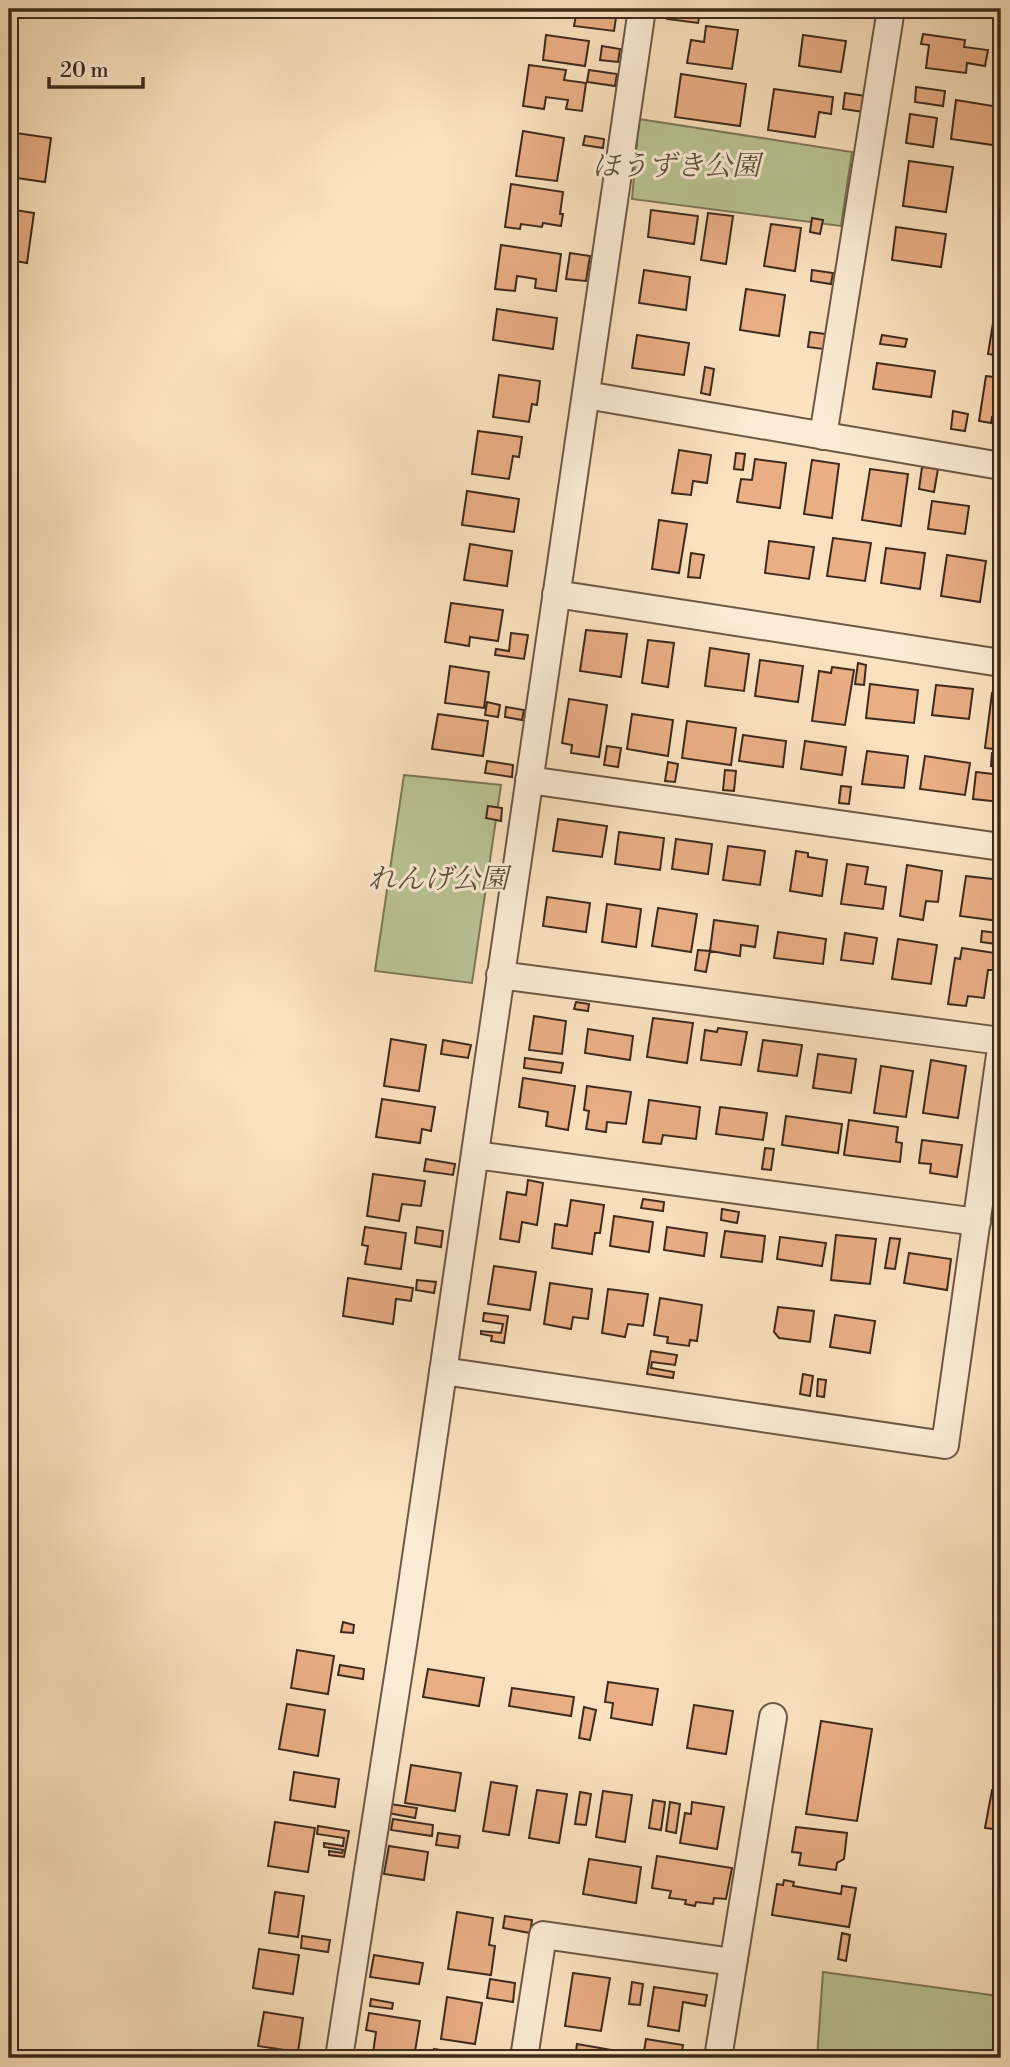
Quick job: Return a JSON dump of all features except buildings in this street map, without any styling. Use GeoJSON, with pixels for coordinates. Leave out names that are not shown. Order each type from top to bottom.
{"type":"FeatureCollection","features":[{"type":"Feature","properties":{"kind":"street"},"geometry":{"type":"LineString","coordinates":[[340,2058],[408,1612],[642,9]]}},
{"type":"Feature","properties":{"kind":"street"},"geometry":{"type":"LineString","coordinates":[[823,436],[891,9]]}},
{"type":"Feature","properties":{"kind":"street"},"geometry":{"type":"LineString","coordinates":[[586,395],[1001,466]]}},
{"type":"Feature","properties":{"kind":"street"},"geometry":{"type":"LineString","coordinates":[[556,594],[1001,663]]}},
{"type":"Feature","properties":{"kind":"street"},"geometry":{"type":"LineString","coordinates":[[529,780],[1001,848]]}},
{"type":"Feature","properties":{"kind":"street"},"geometry":{"type":"LineString","coordinates":[[500,975],[1001,1041]]}},
{"type":"Feature","properties":{"kind":"street"},"geometry":{"type":"LineString","coordinates":[[443,1371],[945,1445],[1001,1048]]}},
{"type":"Feature","properties":{"kind":"street"},"geometry":{"type":"LineString","coordinates":[[475,1155],[977,1222]]}},
{"type":"Feature","properties":{"kind":"street"},"geometry":{"type":"LineString","coordinates":[[718,2058],[773,1717]]}},
{"type":"Feature","properties":{"kind":"street"},"geometry":{"type":"LineString","coordinates":[[524,2058],[543,1935],[733,1962]]}},
{"type":"Feature","properties":{"kind":"green space","name":"ほうずき公園"},"geometry":{"type":"Polygon","coordinates":[[[639,119],[852,152],[841,226],[632,199],[639,119]]]}},
{"type":"Feature","properties":{"kind":"green space","name":"れんげ公園"},"geometry":{"type":"Polygon","coordinates":[[[404,775],[501,785],[472,983],[375,971],[404,775]]]}},
{"type":"Feature","properties":{"kind":"green space"},"geometry":{"type":"Polygon","coordinates":[[[823,1972],[999,1996],[995,2058],[817,2058],[823,1972]]]}}]}
